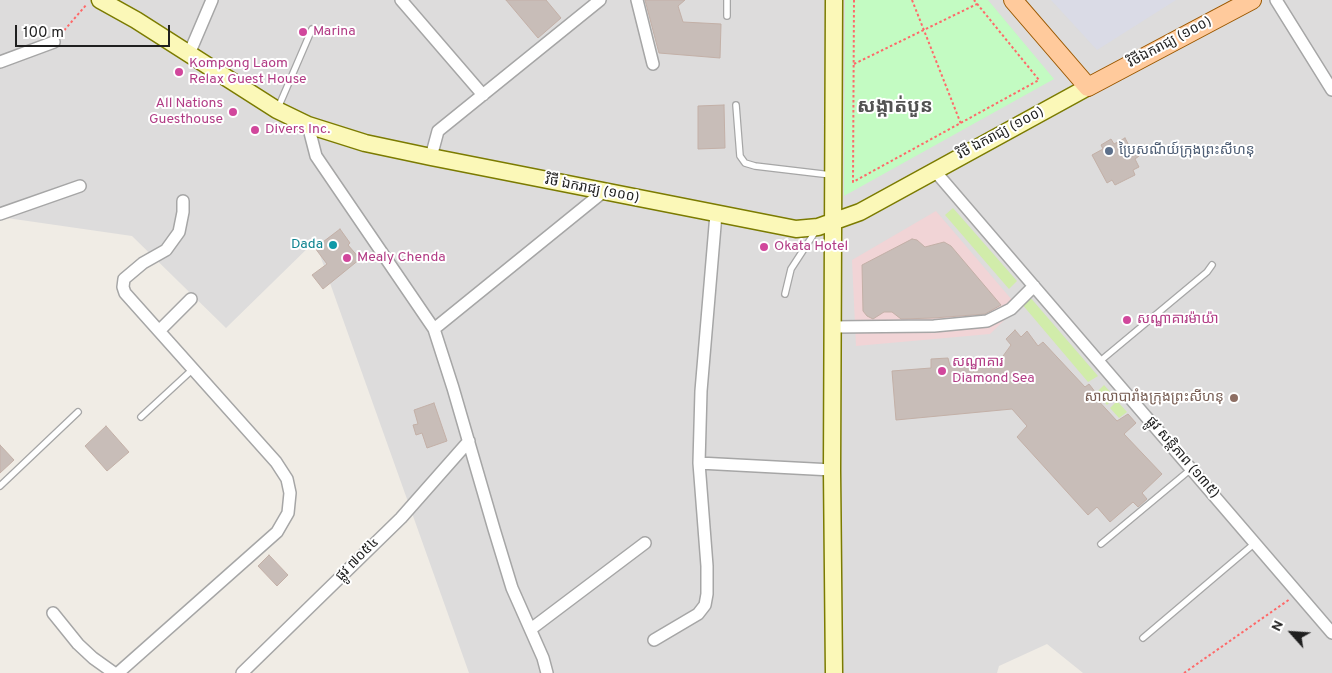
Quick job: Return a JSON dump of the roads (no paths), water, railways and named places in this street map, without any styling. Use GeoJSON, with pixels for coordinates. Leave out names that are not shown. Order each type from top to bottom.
{"type":"FeatureCollection","features":[{"type":"Feature","properties":{"kind":"main road"},"geometry":{"type":"LineString","coordinates":[[1012,0],[1088,87]]}},
{"type":"Feature","properties":{"kind":"main road","name":"វិថីឯករាជ្យ (១០០)"},"geometry":{"type":"LineString","coordinates":[[1088,87],[1252,0]]}},
{"type":"Feature","properties":{"kind":"street","name":"វិថី ឯករាជ្យ (១០០)"},"geometry":{"type":"LineString","coordinates":[[100,0],[136,20],[277,110],[308,125],[365,143],[431,158],[796,228],[825,224],[860,212],[1088,87]]}},
{"type":"Feature","properties":{"kind":"street"},"geometry":{"type":"LineString","coordinates":[[189,54],[212,0]]}},
{"type":"Feature","properties":{"kind":"street"},"geometry":{"type":"LineString","coordinates":[[401,0],[483,95]]}},
{"type":"Feature","properties":{"kind":"street"},"geometry":{"type":"LineString","coordinates":[[431,158],[438,131],[600,0]]}},
{"type":"Feature","properties":{"kind":"street"},"geometry":{"type":"LineString","coordinates":[[637,0],[653,64]]}},
{"type":"Feature","properties":{"kind":"street"},"geometry":{"type":"LineString","coordinates":[[834,0],[833,175],[825,224],[832,327],[834,673]]}},
{"type":"Feature","properties":{"kind":"street"},"geometry":{"type":"LineString","coordinates":[[1276,0],[1332,90]]}},
{"type":"Feature","properties":{"kind":"street"},"geometry":{"type":"LineString","coordinates":[[0,62],[54,42]]}},
{"type":"Feature","properties":{"kind":"street"},"geometry":{"type":"LineString","coordinates":[[308,125],[316,156],[434,329],[512,588],[543,658],[547,673]]}},
{"type":"Feature","properties":{"kind":"street","name":"ផ្លូវ សន្តិភាព (១៣៥)"},"geometry":{"type":"LineString","coordinates":[[934,170],[1332,633]]}},
{"type":"Feature","properties":{"kind":"street"},"geometry":{"type":"LineString","coordinates":[[0,214],[80,186]]}},
{"type":"Feature","properties":{"kind":"street"},"geometry":{"type":"LineString","coordinates":[[434,329],[604,192]]}},
{"type":"Feature","properties":{"kind":"street"},"geometry":{"type":"LineString","coordinates":[[118,673],[277,532],[288,513],[290,493],[287,479],[276,462],[125,293],[123,287],[124,279],[143,263],[166,250],[179,232],[183,201]]}},
{"type":"Feature","properties":{"kind":"street"},"geometry":{"type":"LineString","coordinates":[[654,640],[698,614],[705,606],[707,594],[707,566],[699,463],[701,391],[716,214]]}},
{"type":"Feature","properties":{"kind":"street"},"geometry":{"type":"LineString","coordinates":[[832,327],[934,326],[987,321],[1011,310],[1034,286]]}},
{"type":"Feature","properties":{"kind":"street"},"geometry":{"type":"LineString","coordinates":[[159,331],[191,299]]}},
{"type":"Feature","properties":{"kind":"street","name":"ផ្លូវ ៧០៥៤"},"geometry":{"type":"LineString","coordinates":[[242,673],[400,518],[469,441]]}},
{"type":"Feature","properties":{"kind":"street"},"geometry":{"type":"LineString","coordinates":[[699,463],[832,470]]}},
{"type":"Feature","properties":{"kind":"street"},"geometry":{"type":"LineString","coordinates":[[531,630],[645,544]]}},
{"type":"Feature","properties":{"kind":"street"},"geometry":{"type":"LineString","coordinates":[[53,613],[78,644],[114,673]]}},
{"type":"Feature","properties":{"kind":"lane"},"geometry":{"type":"LineString","coordinates":[[727,0],[728,16]]}},
{"type":"Feature","properties":{"kind":"lane"},"geometry":{"type":"LineString","coordinates":[[277,110],[312,29]]}},
{"type":"Feature","properties":{"kind":"lane"},"geometry":{"type":"LineString","coordinates":[[736,105],[740,156],[745,163],[755,166],[833,175]]}},
{"type":"Feature","properties":{"kind":"lane"},"geometry":{"type":"LineString","coordinates":[[785,294],[791,269],[825,224]]}},
{"type":"Feature","properties":{"kind":"lane"},"geometry":{"type":"LineString","coordinates":[[1099,362],[1207,272],[1212,265]]}},
{"type":"Feature","properties":{"kind":"lane"},"geometry":{"type":"LineString","coordinates":[[141,417],[193,369]]}},
{"type":"Feature","properties":{"kind":"lane"},"geometry":{"type":"LineString","coordinates":[[0,486],[78,412]]}},
{"type":"Feature","properties":{"kind":"lane"},"geometry":{"type":"LineString","coordinates":[[1101,544],[1191,469]]}},
{"type":"Feature","properties":{"kind":"lane"},"geometry":{"type":"LineString","coordinates":[[1143,638],[1255,544]]}},
{"type":"Feature","properties":{"kind":"place","name":"Marina"},"geometry":{"type":"Point","coordinates":[303,32]}},
{"type":"Feature","properties":{"kind":"place","name":"Kompong Laom Relax Guest House"},"geometry":{"type":"Point","coordinates":[179,72]}},
{"type":"Feature","properties":{"kind":"place","name":"All Nations Guesthouse"},"geometry":{"type":"Point","coordinates":[233,112]}},
{"type":"Feature","properties":{"kind":"place","name":"Divers Inc."},"geometry":{"type":"Point","coordinates":[255,130]}},
{"type":"Feature","properties":{"kind":"place","name":"ប្រៃសណីយ៍ក្រុងព្រះសីហនុ"},"geometry":{"type":"Point","coordinates":[1109,151]}},
{"type":"Feature","properties":{"kind":"place","name":"Dada"},"geometry":{"type":"Point","coordinates":[333,245]}},
{"type":"Feature","properties":{"kind":"place","name":"Okata Hotel"},"geometry":{"type":"Point","coordinates":[764,247]}},
{"type":"Feature","properties":{"kind":"place","name":"Mealy Chenda"},"geometry":{"type":"Point","coordinates":[347,258]}},
{"type":"Feature","properties":{"kind":"place","name":"សណ្ឋាគារម៉ាយ៉ា"},"geometry":{"type":"Point","coordinates":[1127,320]}},
{"type":"Feature","properties":{"kind":"place","name":"សណ្ឋាគារ Diamond Sea"},"geometry":{"type":"Point","coordinates":[942,371]}},
{"type":"Feature","properties":{"kind":"place","name":"សាលាបារាំងក្រុងព្រះសីហនុ"},"geometry":{"type":"Point","coordinates":[1234,398]}},
{"type":"Feature","properties":{"kind":"district","name":"សង្កាត់បួន"},"geometry":{"type":"Point","coordinates":[895,108]}}]}
